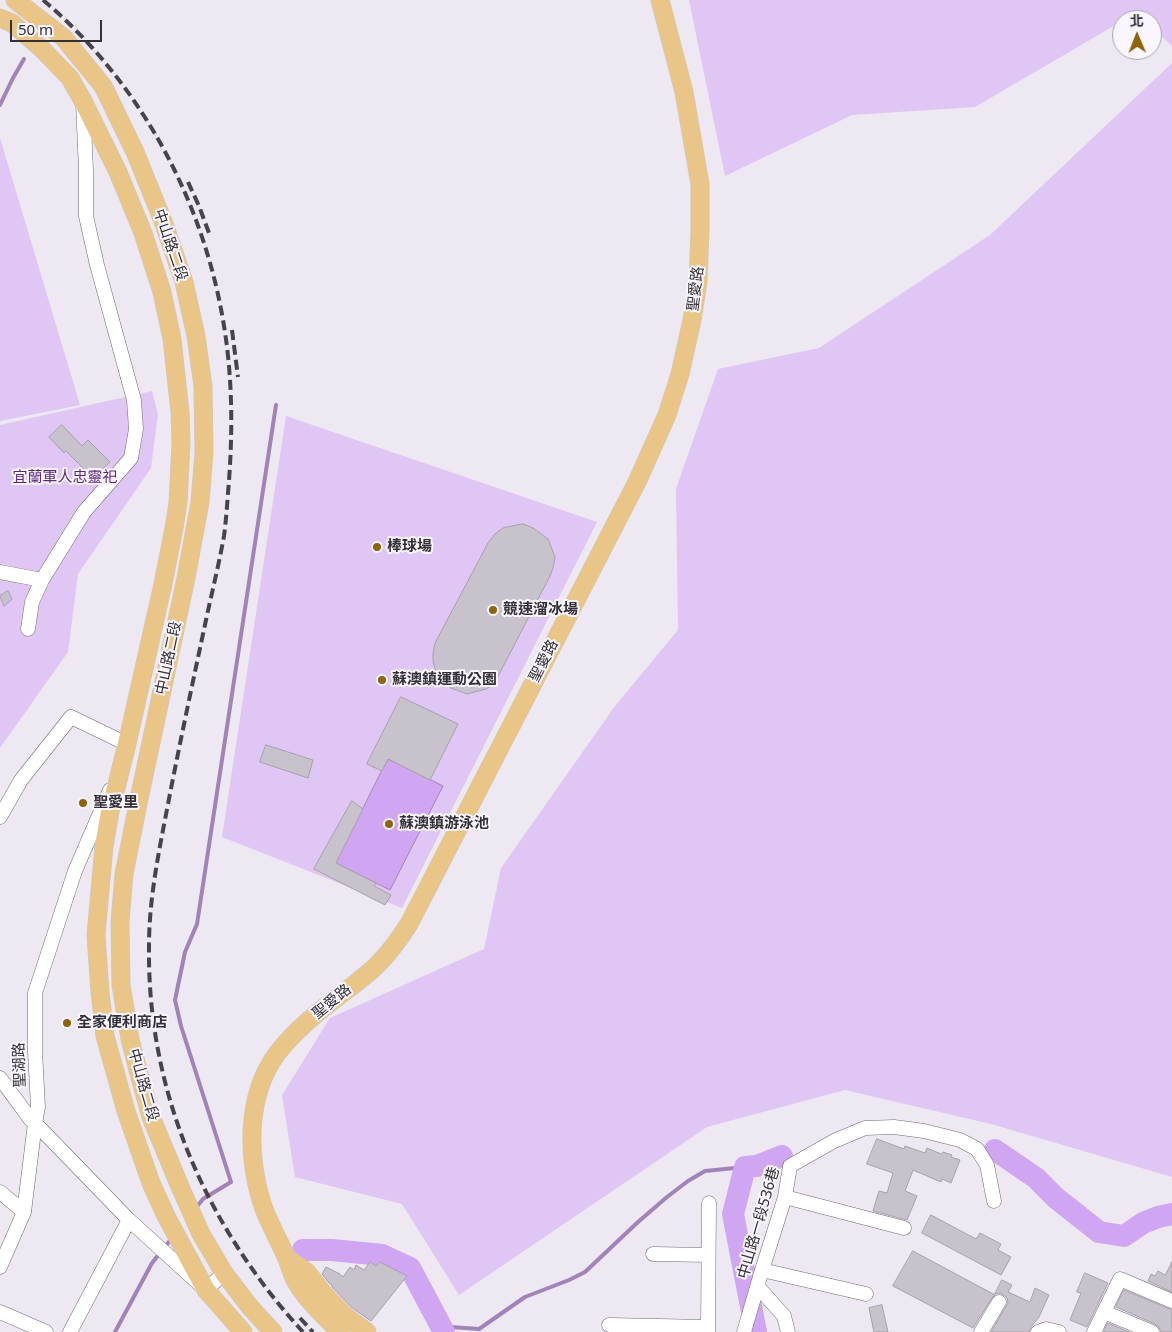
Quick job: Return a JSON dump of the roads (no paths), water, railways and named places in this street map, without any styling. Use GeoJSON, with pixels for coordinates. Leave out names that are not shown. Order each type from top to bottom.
{"type":"FeatureCollection","features":[{"type":"Feature","properties":{"kind":"main road","name":"中山路二段"},"geometry":{"type":"LineString","coordinates":[[15,0],[63,38],[103,86],[135,152],[163,221],[184,282],[196,336],[203,386],[204,452],[200,502],[124,874],[120,922],[121,985],[130,1039],[151,1117],[201,1234],[224,1273],[250,1307],[273,1332]]}},
{"type":"Feature","properties":{"kind":"main road","name":"聖愛路"},"geometry":{"type":"LineString","coordinates":[[340,1332],[312,1303],[295,1280],[288,1259],[273,1230],[262,1202],[256,1180],[253,1157],[253,1112],[258,1091],[271,1061],[284,1045],[303,1026],[378,964],[395,945],[408,924],[637,482],[667,415],[680,374],[698,282],[700,184],[684,92],[660,0]]}},
{"type":"Feature","properties":{"kind":"main road","name":"中山路二段"},"geometry":{"type":"LineString","coordinates":[[0,18],[12,23],[41,48],[70,78],[83,101],[118,172],[143,233],[162,292],[172,340],[180,412],[178,503],[104,846],[96,935],[100,992],[105,1036],[126,1111],[151,1183],[166,1216],[206,1290],[244,1332]]}},
{"type":"Feature","properties":{"kind":"main road"},"geometry":{"type":"LineString","coordinates":[[83,101],[103,86]]}},
{"type":"Feature","properties":{"kind":"main road","name":"聖愛路"},"geometry":{"type":"LineString","coordinates":[[288,1259],[308,1272],[324,1294],[344,1315],[367,1332]]}},
{"type":"Feature","properties":{"kind":"street"},"geometry":{"type":"LineString","coordinates":[[28,629],[32,602],[42,580],[84,512],[131,458],[136,430],[134,400],[97,265],[86,216],[83,101]]}},
{"type":"Feature","properties":{"kind":"street"},"geometry":{"type":"LineString","coordinates":[[0,572],[42,580]]}},
{"type":"Feature","properties":{"kind":"street"},"geometry":{"type":"LineString","coordinates":[[0,817],[21,780],[71,717],[125,752]]}},
{"type":"Feature","properties":{"kind":"street","name":"聖湖路"},"geometry":{"type":"LineString","coordinates":[[0,1267],[24,1212],[38,1107],[35,993],[75,872],[125,752]]}},
{"type":"Feature","properties":{"kind":"street"},"geometry":{"type":"LineString","coordinates":[[0,1078],[31,1120],[130,1220],[206,1290],[224,1273]]}},
{"type":"Feature","properties":{"kind":"street","name":"中山路一段536巷"},"geometry":{"type":"LineString","coordinates":[[746,1327],[785,1198],[790,1166],[834,1141],[865,1128],[894,1127],[924,1131],[960,1140],[977,1148],[986,1164],[994,1201]]}},
{"type":"Feature","properties":{"kind":"street"},"geometry":{"type":"LineString","coordinates":[[0,1192],[24,1212]]}},
{"type":"Feature","properties":{"kind":"street"},"geometry":{"type":"LineString","coordinates":[[785,1198],[904,1228]]}},
{"type":"Feature","properties":{"kind":"street"},"geometry":{"type":"LineString","coordinates":[[609,1325],[708,1329],[709,1203]]}},
{"type":"Feature","properties":{"kind":"street"},"geometry":{"type":"LineString","coordinates":[[70,1332],[130,1220]]}},
{"type":"Feature","properties":{"kind":"street"},"geometry":{"type":"LineString","coordinates":[[653,1254],[708,1255]]}},
{"type":"Feature","properties":{"kind":"street"},"geometry":{"type":"LineString","coordinates":[[762,1270],[866,1294]]}},
{"type":"Feature","properties":{"kind":"street"},"geometry":{"type":"LineString","coordinates":[[1094,1332],[1120,1279],[1172,1301]]}},
{"type":"Feature","properties":{"kind":"street"},"geometry":{"type":"LineString","coordinates":[[758,1287],[784,1316],[788,1332]]}},
{"type":"Feature","properties":{"kind":"street"},"geometry":{"type":"LineString","coordinates":[[981,1332],[999,1302]]}},
{"type":"Feature","properties":{"kind":"street"},"geometry":{"type":"LineString","coordinates":[[0,1312],[46,1332]]}},
{"type":"Feature","properties":{"kind":"street"},"geometry":{"type":"LineString","coordinates":[[1104,1312],[1152,1332]]}},
{"type":"Feature","properties":{"kind":"street"},"geometry":{"type":"LineString","coordinates":[[1038,1332],[1046,1329],[1059,1332]]}},
{"type":"Feature","properties":{"kind":"waterway"},"geometry":{"type":"LineString","coordinates":[[0,105],[24,59]]}},
{"type":"Feature","properties":{"kind":"waterway"},"geometry":{"type":"LineString","coordinates":[[195,1209],[203,1199],[231,1182],[181,1026],[175,1000],[185,952],[197,924],[276,405]]}},
{"type":"Feature","properties":{"kind":"waterway"},"geometry":{"type":"LineString","coordinates":[[995,1150],[1036,1178],[1056,1198],[1099,1232],[1124,1236],[1143,1223],[1172,1214]]}},
{"type":"Feature","properties":{"kind":"waterway"},"geometry":{"type":"LineString","coordinates":[[756,1332],[733,1214],[745,1167],[757,1166],[782,1156]]}},
{"type":"Feature","properties":{"kind":"waterway"},"geometry":{"type":"LineString","coordinates":[[439,1324],[479,1329],[525,1297],[585,1272],[638,1222],[688,1181],[705,1171],[745,1167]]}},
{"type":"Feature","properties":{"kind":"waterway"},"geometry":{"type":"LineString","coordinates":[[115,1332],[152,1263],[172,1238]]}},
{"type":"Feature","properties":{"kind":"waterway"},"geometry":{"type":"LineString","coordinates":[[303,1250],[332,1250],[382,1255],[410,1268],[444,1332]]}},
{"type":"Feature","properties":{"kind":"railway"},"geometry":{"type":"LineString","coordinates":[[43,0],[77,32],[108,66],[136,104],[161,144],[182,186],[199,229],[213,274],[223,320],[229,363],[231,406],[230,471],[224,536],[177,758],[155,875],[149,928],[151,1000],[159,1053],[171,1104],[189,1154],[211,1202],[238,1248],[268,1291],[303,1332]]}},
{"type":"Feature","properties":{"kind":"railway"},"geometry":{"type":"LineString","coordinates":[[188,182],[209,233]]}},
{"type":"Feature","properties":{"kind":"railway"},"geometry":{"type":"LineString","coordinates":[[232,330],[238,377]]}},
{"type":"Feature","properties":{"kind":"railway"},"geometry":{"type":"LineString","coordinates":[[300,1318],[313,1332]]}},
{"type":"Feature","properties":{"kind":"place","name":"棒球場"},"geometry":{"type":"Point","coordinates":[377,547]}},
{"type":"Feature","properties":{"kind":"place","name":"競速溜冰場"},"geometry":{"type":"Point","coordinates":[493,610]}},
{"type":"Feature","properties":{"kind":"place","name":"蘇澳鎮運動公園"},"geometry":{"type":"Point","coordinates":[382,680]}},
{"type":"Feature","properties":{"kind":"place","name":"聖愛里"},"geometry":{"type":"Point","coordinates":[83,803]}},
{"type":"Feature","properties":{"kind":"place","name":"蘇澳鎮游泳池"},"geometry":{"type":"Point","coordinates":[389,824]}},
{"type":"Feature","properties":{"kind":"place","name":"全家便利商店"},"geometry":{"type":"Point","coordinates":[67,1023]}},
{"type":"Feature","properties":{"kind":"park label","name":"宜蘭軍人忠靈祀"},"geometry":{"type":"Point","coordinates":[65,478]}}]}
